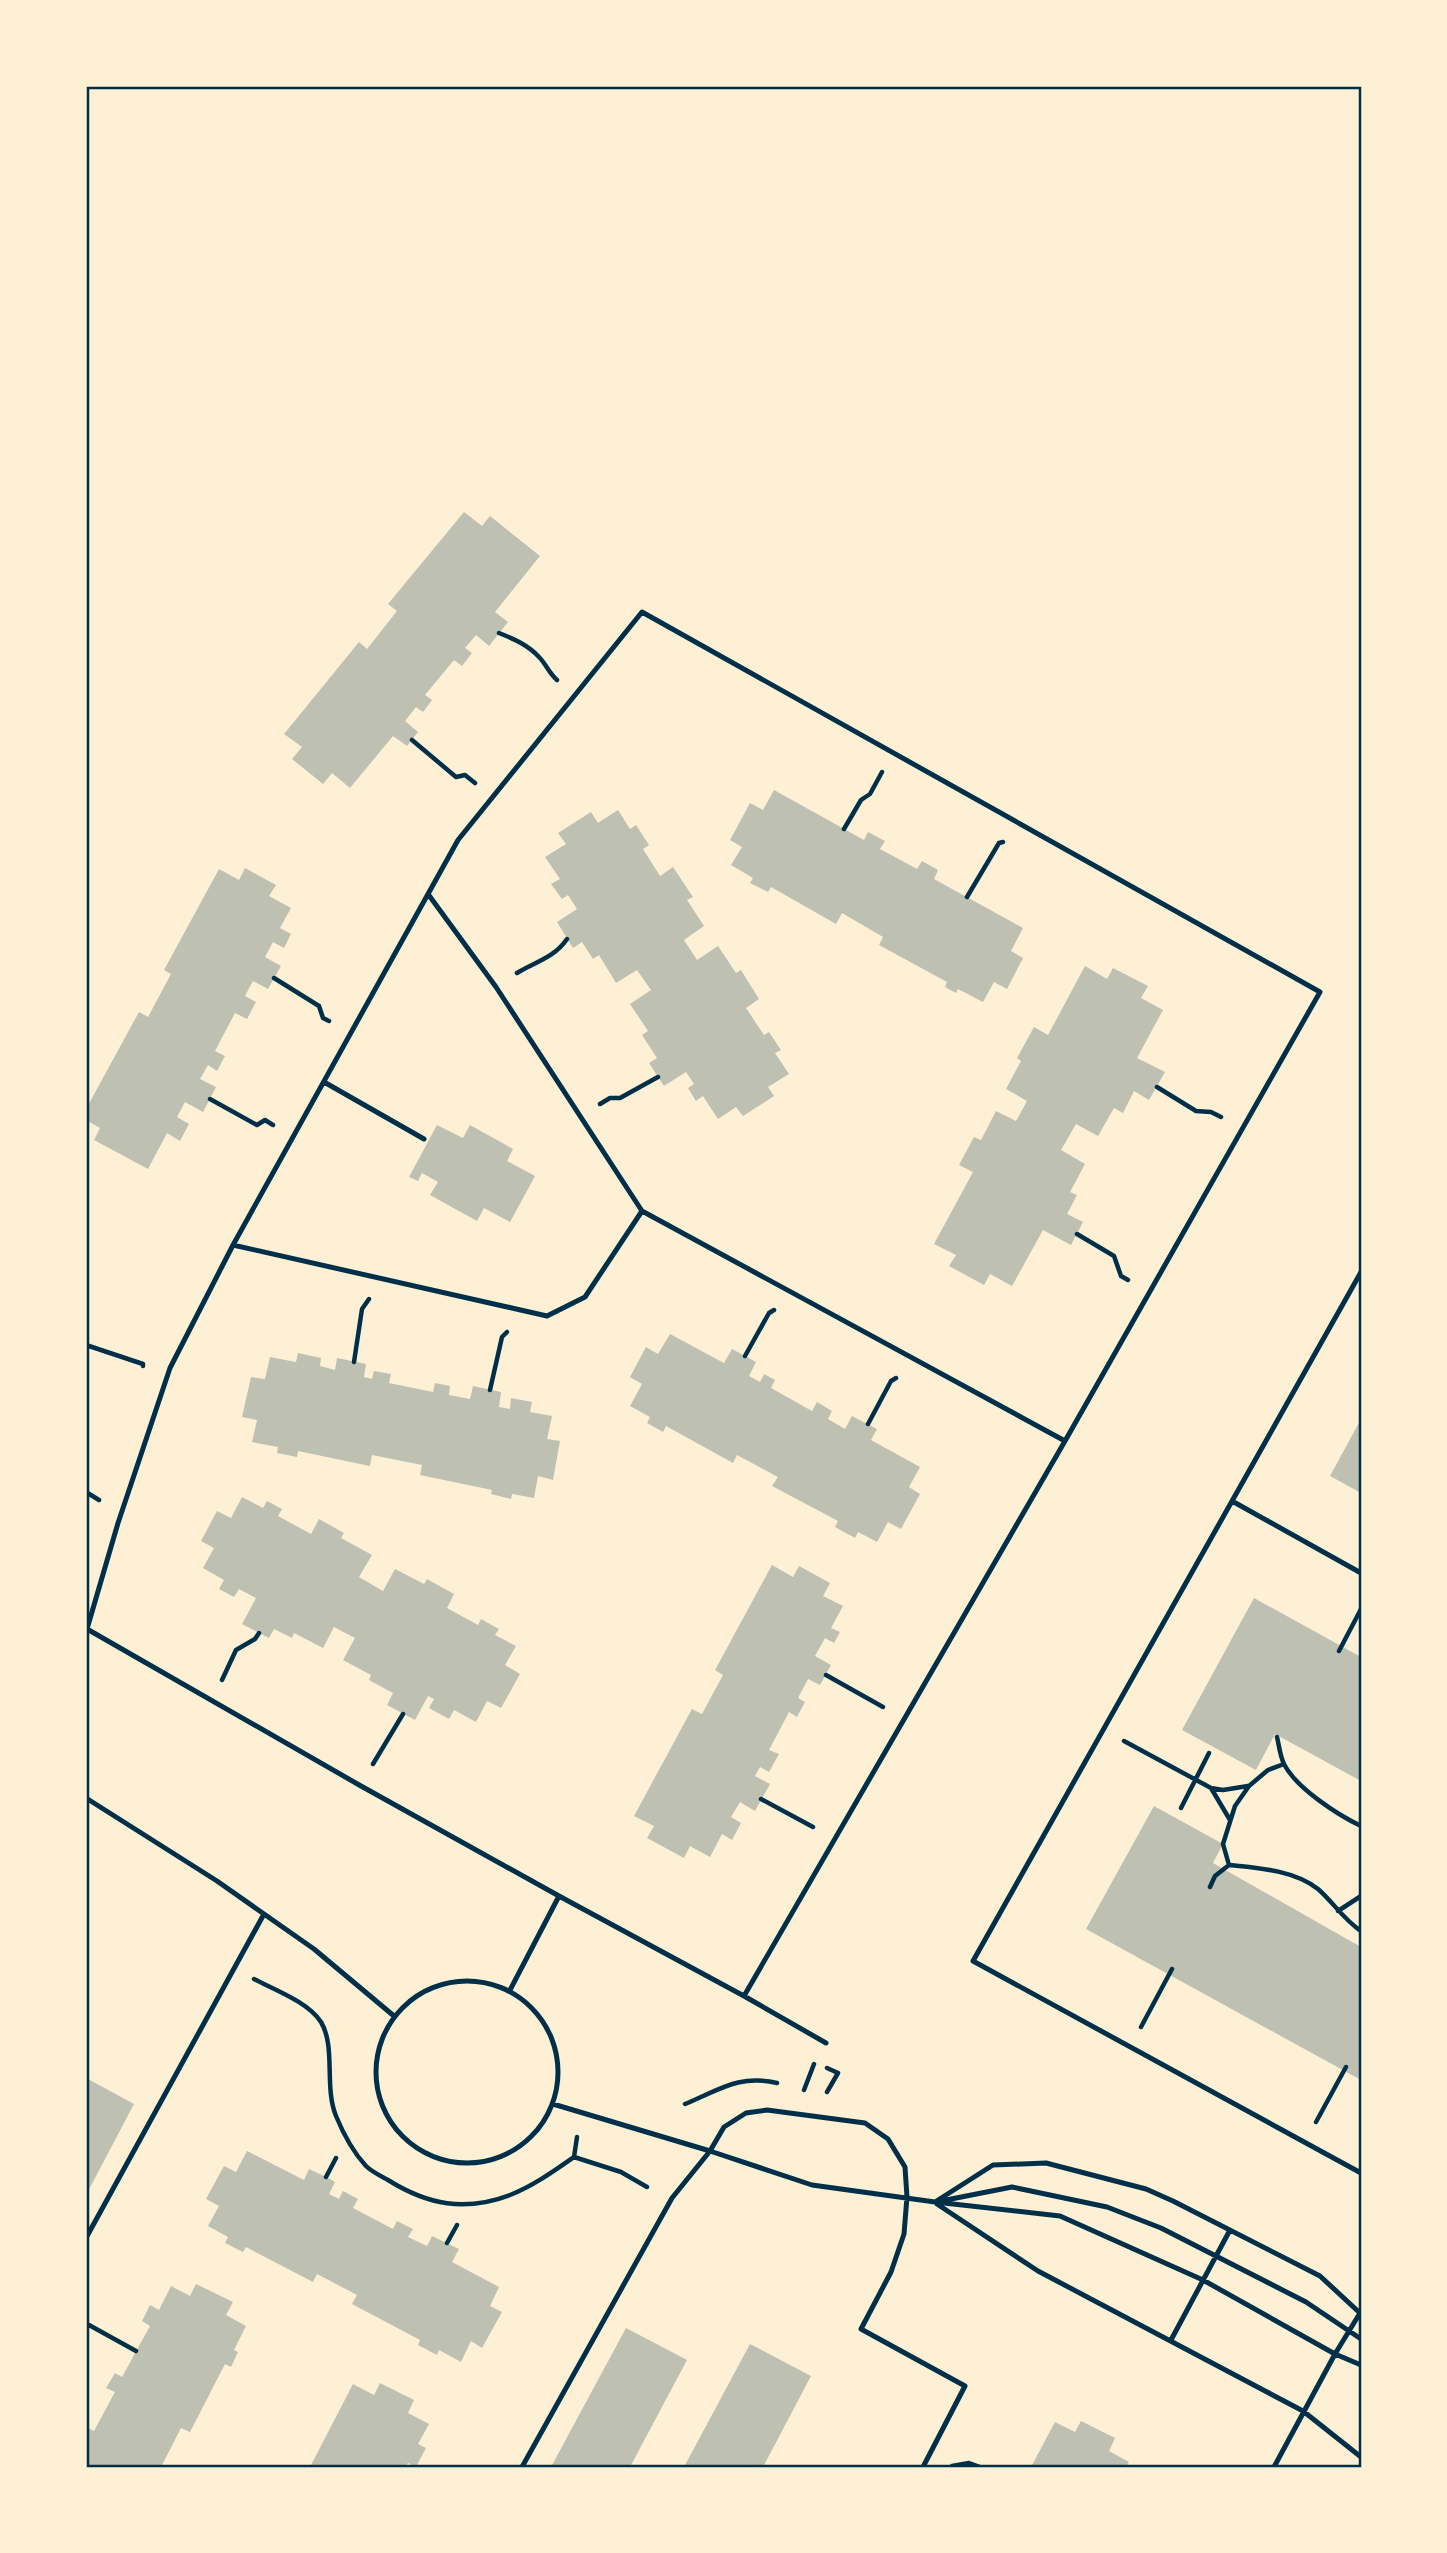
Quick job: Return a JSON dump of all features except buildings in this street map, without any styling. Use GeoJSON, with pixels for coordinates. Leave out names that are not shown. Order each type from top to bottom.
{"type":"FeatureCollection","features":[{"type":"Feature","properties":{"kind":"lane"},"geometry":{"type":"LineString","coordinates":[[744,1996],[1065,1441],[1320,992],[642,612],[458,840],[233,1245],[170,1368],[118,1522],[87,1629],[361,1786],[826,2043]]}},
{"type":"Feature","properties":{"kind":"lane"},"geometry":{"type":"LineString","coordinates":[[428,894],[496,986],[642,1211],[1065,1441]]}},
{"type":"Feature","properties":{"kind":"lane"},"geometry":{"type":"LineString","coordinates":[[324,1082],[424,1139]]}},
{"type":"Feature","properties":{"kind":"lane"},"geometry":{"type":"LineString","coordinates":[[233,1245],[547,1316],[585,1297],[642,1211]]}},
{"type":"Feature","properties":{"kind":"lane"},"geometry":{"type":"LineString","coordinates":[[1361,1272],[973,1961],[1361,2173]]}},
{"type":"Feature","properties":{"kind":"lane"},"geometry":{"type":"LineString","coordinates":[[1232,1501],[1361,1573]]}},
{"type":"Feature","properties":{"kind":"lane"},"geometry":{"type":"LineString","coordinates":[[86,1798],[264,1914],[314,1950],[394,2015]]}},
{"type":"Feature","properties":{"kind":"lane"},"geometry":{"type":"LineString","coordinates":[[510,1990],[559,1896]]}},
{"type":"Feature","properties":{"kind":"lane"},"geometry":{"type":"LineString","coordinates":[[86,2238],[264,1914]]}},
{"type":"Feature","properties":{"kind":"lane"},"geometry":{"type":"LineString","coordinates":[[479,1980],[510,1990],[531,2006],[547,2027],[557,2052],[559,2078],[553,2104],[537,2131],[513,2151],[484,2162],[452,2162],[423,2152],[398,2132],[382,2105],[377,2085],[375,2074],[379,2043],[394,2015],[418,1994],[447,1982],[479,1980]]}},
{"type":"Feature","properties":{"kind":"lane"},"geometry":{"type":"LineString","coordinates":[[553,2104],[812,2185],[1060,2216],[1203,2280],[1335,2354],[1361,2365]]}},
{"type":"Feature","properties":{"kind":"lane"},"geometry":{"type":"LineString","coordinates":[[522,2467],[672,2198],[710,2151],[724,2127],[746,2113],[767,2110],[865,2123],[888,2138],[905,2167],[907,2197],[904,2234],[891,2272],[861,2329],[965,2386],[923,2467]]}},
{"type":"Feature","properties":{"kind":"lane"},"geometry":{"type":"LineString","coordinates":[[935,2202],[993,2165],[1046,2163],[1146,2189],[1320,2276],[1361,2313],[1335,2354],[1274,2467]]}},
{"type":"Feature","properties":{"kind":"lane"},"geometry":{"type":"LineString","coordinates":[[935,2202],[1012,2187],[1107,2207],[1161,2228],[1306,2302],[1361,2339]]}},
{"type":"Feature","properties":{"kind":"lane"},"geometry":{"type":"LineString","coordinates":[[935,2202],[1038,2271],[1303,2411],[1361,2457]]}},
{"type":"Feature","properties":{"kind":"lane"},"geometry":{"type":"LineString","coordinates":[[1171,2340],[1230,2230]]}},
{"type":"Feature","properties":{"kind":"path"},"geometry":{"type":"LineString","coordinates":[[499,633],[517,640],[540,657],[548,671],[575,696]]}},
{"type":"Feature","properties":{"kind":"path"},"geometry":{"type":"LineString","coordinates":[[412,740],[456,777],[465,775],[491,798]]}},
{"type":"Feature","properties":{"kind":"path"},"geometry":{"type":"LineString","coordinates":[[844,829],[861,800],[870,794],[893,753]]}},
{"type":"Feature","properties":{"kind":"path"},"geometry":{"type":"LineString","coordinates":[[967,897],[999,843],[1010,838],[1019,824]]}},
{"type":"Feature","properties":{"kind":"path"},"geometry":{"type":"LineString","coordinates":[[496,986],[536,965],[561,948],[567,939]]}},
{"type":"Feature","properties":{"kind":"path"},"geometry":{"type":"LineString","coordinates":[[274,978],[319,1006],[323,1017],[351,1033]]}},
{"type":"Feature","properties":{"kind":"path"},"geometry":{"type":"LineString","coordinates":[[580,1116],[610,1098],[620,1098],[658,1077]]}},
{"type":"Feature","properties":{"kind":"path"},"geometry":{"type":"LineString","coordinates":[[1157,1087],[1196,1111],[1211,1112],[1243,1128]]}},
{"type":"Feature","properties":{"kind":"path"},"geometry":{"type":"LineString","coordinates":[[209,1099],[257,1125],[265,1120],[294,1136]]}},
{"type":"Feature","properties":{"kind":"path"},"geometry":{"type":"LineString","coordinates":[[1077,1234],[1114,1256],[1121,1276],[1150,1292]]}},
{"type":"Feature","properties":{"kind":"path"},"geometry":{"type":"LineString","coordinates":[[354,1362],[362,1310],[370,1297],[376,1277]]}},
{"type":"Feature","properties":{"kind":"path"},"geometry":{"type":"LineString","coordinates":[[745,1356],[769,1313],[780,1305],[788,1291]]}},
{"type":"Feature","properties":{"kind":"path"},"geometry":{"type":"LineString","coordinates":[[490,1390],[502,1338],[512,1327],[515,1308]]}},
{"type":"Feature","properties":{"kind":"path"},"geometry":{"type":"LineString","coordinates":[[86,1345],[143,1364],[143,1377],[164,1384]]}},
{"type":"Feature","properties":{"kind":"path"},"geometry":{"type":"LineString","coordinates":[[868,1424],[891,1381],[907,1371],[914,1360]]}},
{"type":"Feature","properties":{"kind":"path"},"geometry":{"type":"LineString","coordinates":[[1339,1651],[1361,1609]]}},
{"type":"Feature","properties":{"kind":"path"},"geometry":{"type":"LineString","coordinates":[[211,1700],[236,1650],[255,1639],[259,1633]]}},
{"type":"Feature","properties":{"kind":"path"},"geometry":{"type":"LineString","coordinates":[[826,1675],[904,1720]]}},
{"type":"Feature","properties":{"kind":"path"},"geometry":{"type":"LineString","coordinates":[[361,1786],[403,1714]]}},
{"type":"Feature","properties":{"kind":"path"},"geometry":{"type":"LineString","coordinates":[[1104,1730],[1210,1788],[1223,1790],[1249,1786]]}},
{"type":"Feature","properties":{"kind":"path"},"geometry":{"type":"LineString","coordinates":[[1277,1737],[1284,1764],[1317,1799],[1361,1826]]}},
{"type":"Feature","properties":{"kind":"path"},"geometry":{"type":"LineString","coordinates":[[1181,1808],[1209,1753]]}},
{"type":"Feature","properties":{"kind":"path"},"geometry":{"type":"LineString","coordinates":[[1229,1865],[1223,1844],[1230,1820],[1249,1786],[1268,1770],[1284,1764]]}},
{"type":"Feature","properties":{"kind":"path"},"geometry":{"type":"LineString","coordinates":[[1210,1788],[1230,1820]]}},
{"type":"Feature","properties":{"kind":"path"},"geometry":{"type":"LineString","coordinates":[[761,1799],[817,1830],[825,1856]]}},
{"type":"Feature","properties":{"kind":"path"},"geometry":{"type":"LineString","coordinates":[[1210,1887],[1216,1876],[1229,1865],[1281,1872],[1318,1889],[1361,1931]]}},
{"type":"Feature","properties":{"kind":"path"},"geometry":{"type":"LineString","coordinates":[[1339,1911],[1361,1896]]}},
{"type":"Feature","properties":{"kind":"path"},"geometry":{"type":"LineString","coordinates":[[1130,2047],[1172,1969]]}},
{"type":"Feature","properties":{"kind":"path"},"geometry":{"type":"LineString","coordinates":[[251,1977],[306,2008],[319,2019],[326,2033],[328,2082],[334,2114],[352,2148],[367,2167],[399,2187],[430,2202],[482,2202],[509,2196],[540,2181],[574,2157],[621,2172],[647,2187]]}},
{"type":"Feature","properties":{"kind":"path"},"geometry":{"type":"LineString","coordinates":[[804,2090],[815,2062],[838,2073],[825,2096]]}},
{"type":"Feature","properties":{"kind":"path"},"geometry":{"type":"LineString","coordinates":[[1305,2142],[1346,2067]]}},
{"type":"Feature","properties":{"kind":"path"},"geometry":{"type":"LineString","coordinates":[[326,2177],[336,2158]]}},
{"type":"Feature","properties":{"kind":"path"},"geometry":{"type":"LineString","coordinates":[[447,2243],[457,2225]]}},
{"type":"Feature","properties":{"kind":"path"},"geometry":{"type":"LineString","coordinates":[[86,2326],[89,2325],[136,2351]]}},
{"type":"Feature","properties":{"kind":"path"},"geometry":{"type":"LineString","coordinates":[[948,2467],[969,2463],[980,2467]]}}]}
